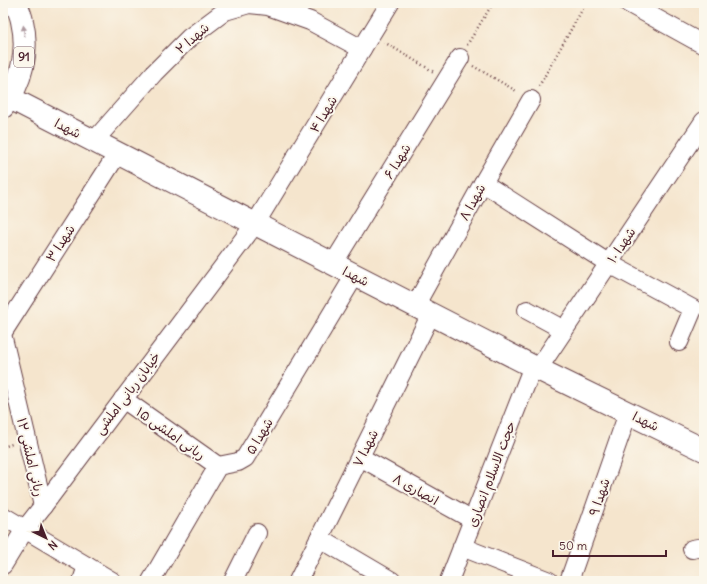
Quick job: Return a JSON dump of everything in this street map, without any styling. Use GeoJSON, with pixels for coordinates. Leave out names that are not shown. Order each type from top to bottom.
{"type":"FeatureCollection","features":[{"type":"Feature","properties":{"kind":"main road","name":"91"},"geometry":{"type":"LineString","coordinates":[[7,103],[21,74],[26,47],[22,20],[16,3]]}},
{"type":"Feature","properties":{"kind":"main road","name":"شهدا"},"geometry":{"type":"LineString","coordinates":[[7,103],[94,141],[535,368],[704,450]]}},
{"type":"Feature","properties":{"kind":"street","name":"شهدا ۴"},"geometry":{"type":"LineString","coordinates":[[255,224],[390,3]]}},
{"type":"Feature","properties":{"kind":"street"},"geometry":{"type":"LineString","coordinates":[[628,3],[704,45]]}},
{"type":"Feature","properties":{"kind":"street","name":"شهدا ۲"},"geometry":{"type":"LineString","coordinates":[[94,141],[164,63],[189,38],[225,11],[249,4],[268,6],[367,41]]}},
{"type":"Feature","properties":{"kind":"street","name":"شهدا ۶"},"geometry":{"type":"LineString","coordinates":[[333,264],[460,58]]}},
{"type":"Feature","properties":{"kind":"street","name":"شهدا ۸"},"geometry":{"type":"LineString","coordinates":[[423,310],[483,183],[531,100]]}},
{"type":"Feature","properties":{"kind":"street","name":"شهدا ۱۰"},"geometry":{"type":"LineString","coordinates":[[535,368],[564,330],[704,121]]}},
{"type":"Feature","properties":{"kind":"street","name":"شهدا ۳"},"geometry":{"type":"LineString","coordinates":[[3,332],[118,153]]}},
{"type":"Feature","properties":{"kind":"street"},"geometry":{"type":"LineString","coordinates":[[483,183],[608,263],[693,309],[679,342]]}},
{"type":"Feature","properties":{"kind":"street","name":"خیابان ربانی املشی"},"geometry":{"type":"LineString","coordinates":[[3,565],[25,529],[255,224]]}},
{"type":"Feature","properties":{"kind":"street","name":"شهدا ۵"},"geometry":{"type":"LineString","coordinates":[[218,466],[238,462],[245,458],[355,275]]}},
{"type":"Feature","properties":{"kind":"street","name":"شهدا ۷"},"geometry":{"type":"LineString","coordinates":[[298,581],[360,457],[423,310]]}},
{"type":"Feature","properties":{"kind":"street"},"geometry":{"type":"LineString","coordinates":[[527,310],[564,330]]}},
{"type":"Feature","properties":{"kind":"street","name":"ربانی املشی ۱۲"},"geometry":{"type":"LineString","coordinates":[[3,338],[43,506]]}},
{"type":"Feature","properties":{"kind":"street","name":"حجت الاسلام انصاری"},"geometry":{"type":"LineString","coordinates":[[449,581],[535,368]]}},
{"type":"Feature","properties":{"kind":"street","name":"ربانی املشی ۱۵"},"geometry":{"type":"LineString","coordinates":[[123,399],[218,466]]}},
{"type":"Feature","properties":{"kind":"street","name":"شهدا ۹"},"geometry":{"type":"LineString","coordinates":[[569,581],[628,413]]}},
{"type":"Feature","properties":{"kind":"street","name":"انصاری ۸"},"geometry":{"type":"LineString","coordinates":[[360,457],[473,520]]}},
{"type":"Feature","properties":{"kind":"street"},"geometry":{"type":"LineString","coordinates":[[151,581],[218,466]]}},
{"type":"Feature","properties":{"kind":"street"},"geometry":{"type":"LineString","coordinates":[[3,516],[25,529],[85,573],[112,581]]}},
{"type":"Feature","properties":{"kind":"street"},"geometry":{"type":"LineString","coordinates":[[233,581],[257,533]]}},
{"type":"Feature","properties":{"kind":"street"},"geometry":{"type":"LineString","coordinates":[[320,538],[392,581]]}},
{"type":"Feature","properties":{"kind":"street"},"geometry":{"type":"LineString","coordinates":[[462,547],[549,581]]}},
{"type":"Feature","properties":{"kind":"path"},"geometry":{"type":"LineString","coordinates":[[493,3],[460,58],[531,100],[586,3]]}},
{"type":"Feature","properties":{"kind":"path"},"geometry":{"type":"LineString","coordinates":[[367,41],[447,80]]}}]}
